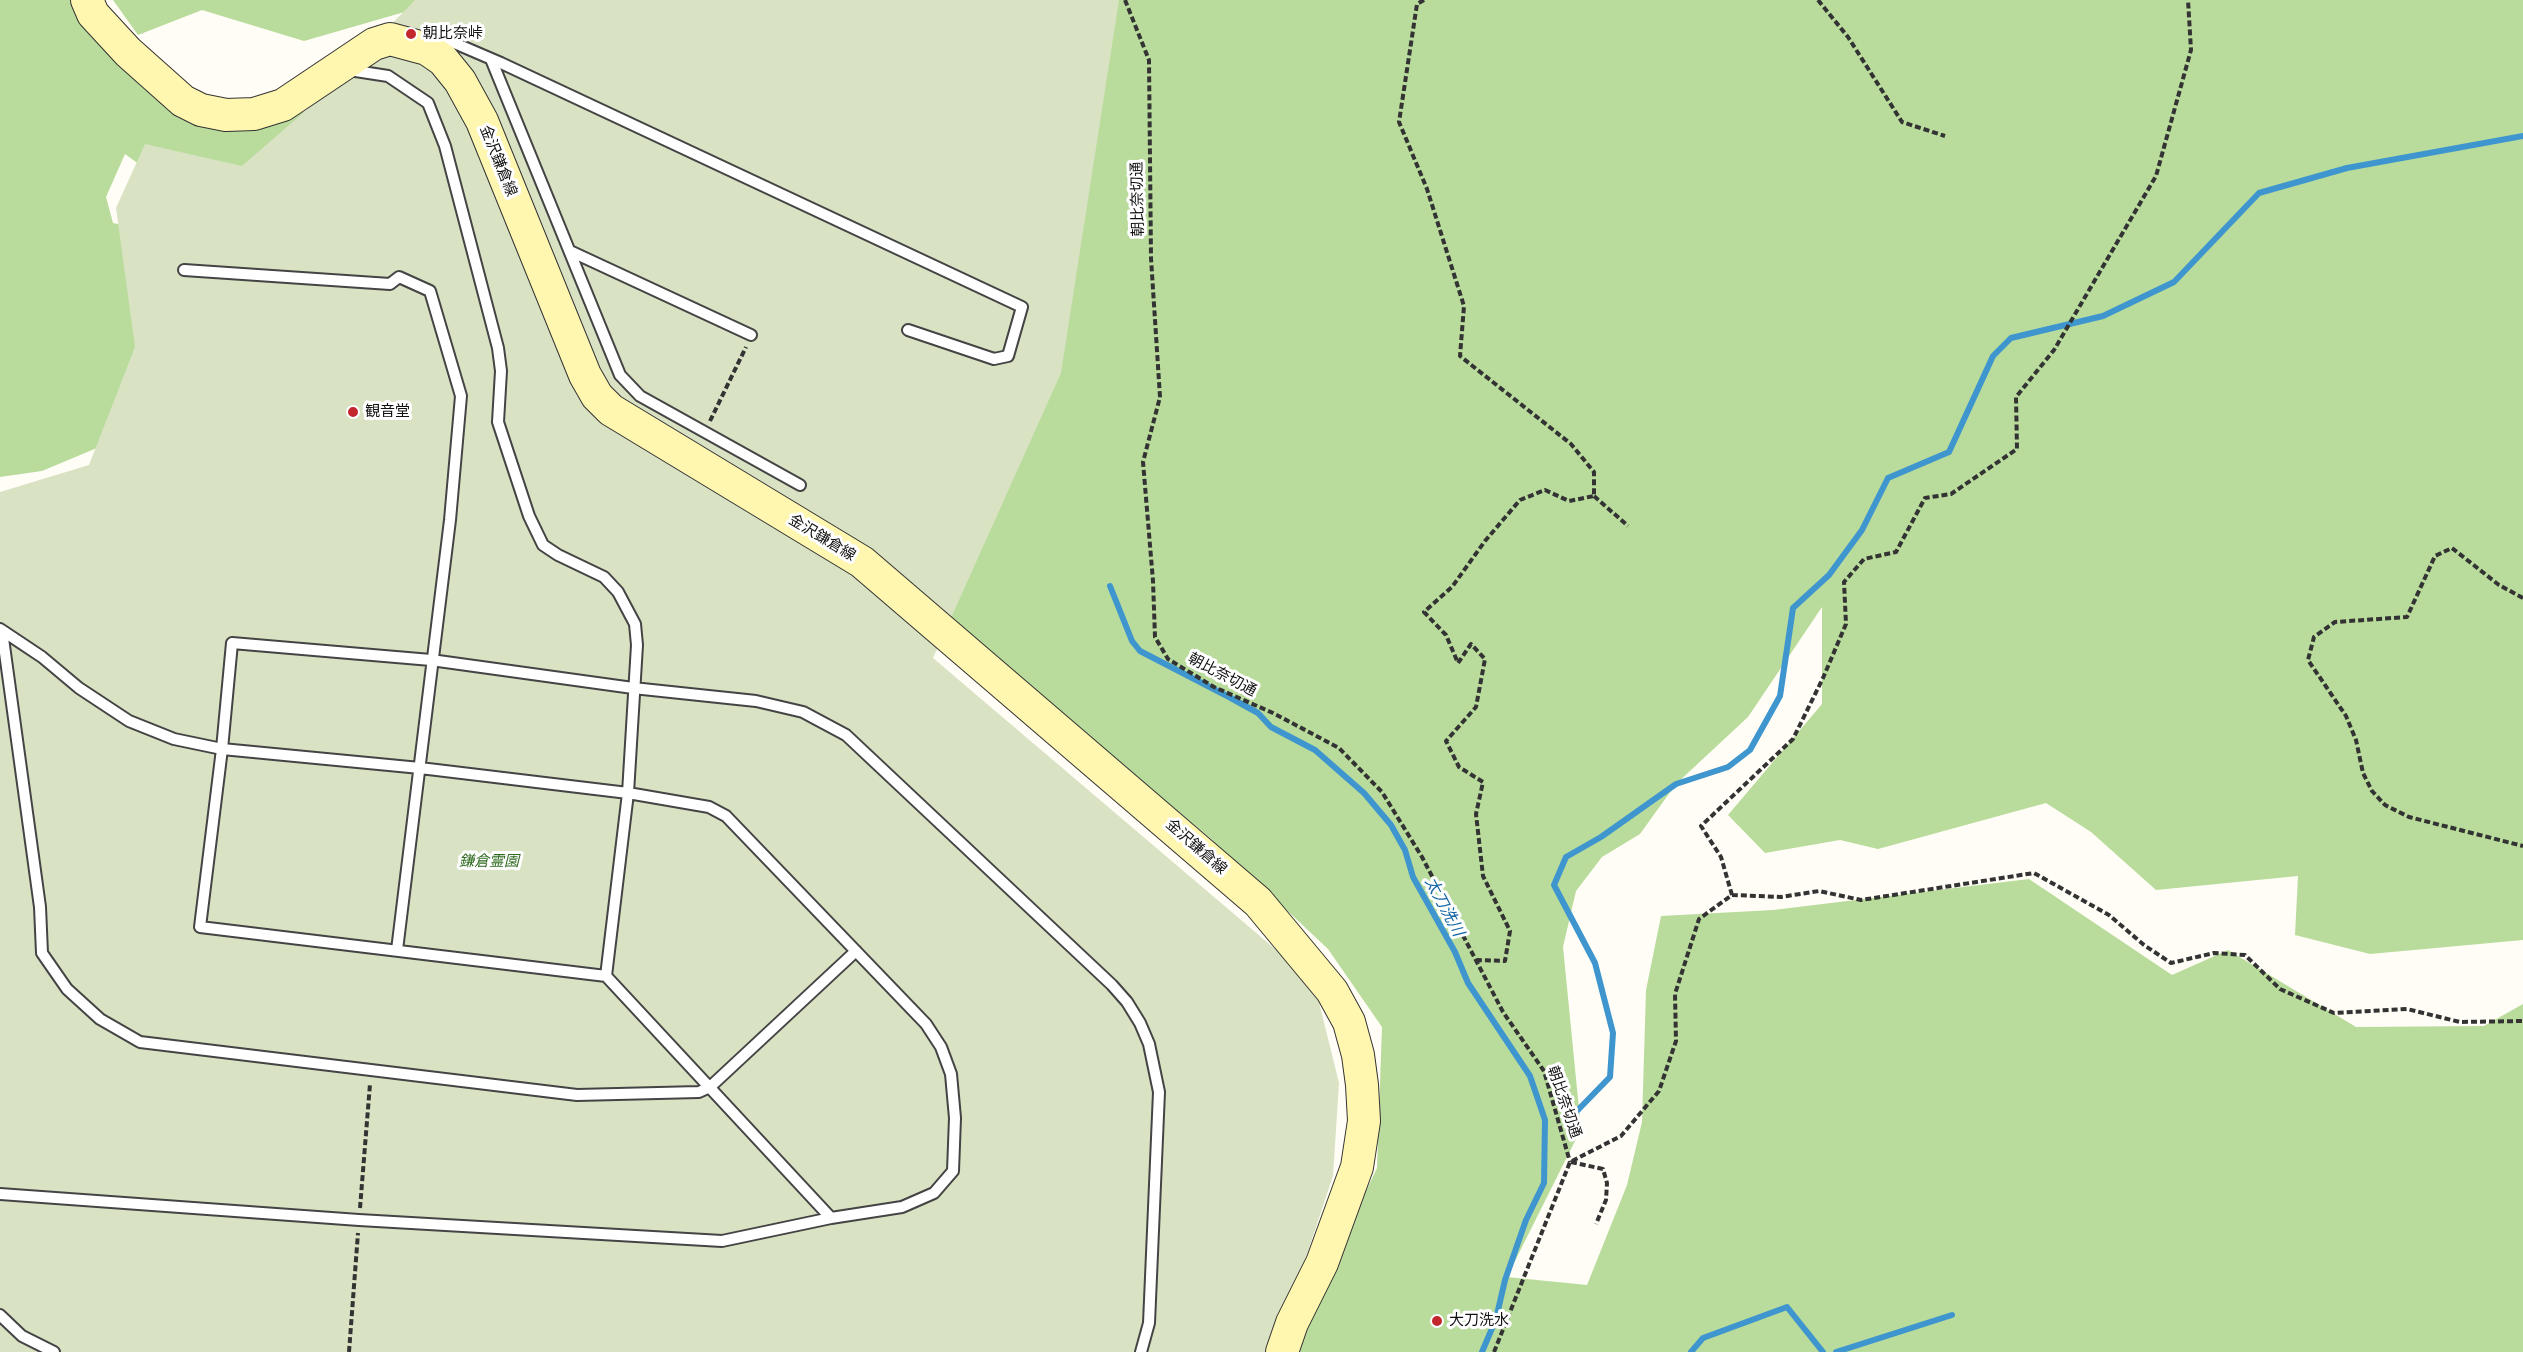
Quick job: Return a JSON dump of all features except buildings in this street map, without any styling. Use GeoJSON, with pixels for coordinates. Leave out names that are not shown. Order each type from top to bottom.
{"type":"FeatureCollection","features":[{"type":"Feature","properties":{"kind":"main road"},"geometry":{"type":"LineString","coordinates":[[87,0],[93,14],[128,52],[183,101],[201,110],[226,115],[264,111],[284,105],[374,44],[390,39]]}},
{"type":"Feature","properties":{"kind":"main road","name":"金沢鎌倉線"},"geometry":{"type":"LineString","coordinates":[[390,39],[427,49],[443,60],[460,81],[482,121],[585,375],[597,396],[611,410],[862,562],[1234,880],[1258,902],[1332,991],[1349,1022],[1358,1055],[1364,1120],[1357,1167],[1343,1210],[1282,1352]]}},
{"type":"Feature","properties":{"kind":"lane"},"geometry":{"type":"LineString","coordinates":[[390,39],[445,39],[1022,307],[1008,356],[994,359],[908,330]]}},
{"type":"Feature","properties":{"kind":"lane"},"geometry":{"type":"LineString","coordinates":[[491,59],[620,375],[640,396],[800,485]]}},
{"type":"Feature","properties":{"kind":"lane"},"geometry":{"type":"LineString","coordinates":[[336,68],[388,76],[428,103],[444,146],[498,348],[501,371],[498,422],[529,516],[543,545],[558,555],[604,577],[627,607],[635,624],[637,645],[628,793],[606,976]]}},
{"type":"Feature","properties":{"kind":"lane"},"geometry":{"type":"LineString","coordinates":[[570,251],[751,335]]}},
{"type":"Feature","properties":{"kind":"lane"},"geometry":{"type":"LineString","coordinates":[[184,270],[390,284],[399,277],[430,291],[461,396],[450,520],[397,950]]}},
{"type":"Feature","properties":{"kind":"lane"},"geometry":{"type":"LineString","coordinates":[[0,1194],[347,1219],[722,1241],[831,1218],[902,1207],[933,1193],[953,1171],[955,1118],[951,1074],[941,1047],[926,1024],[726,816],[709,807],[628,793],[420,768],[222,749],[174,739],[129,721],[1,630]]}},
{"type":"Feature","properties":{"kind":"lane"},"geometry":{"type":"LineString","coordinates":[[1,630],[24,781],[40,907],[42,952],[67,989],[100,1019],[140,1042],[577,1095],[699,1092],[710,1087],[856,951]]}},
{"type":"Feature","properties":{"kind":"lane"},"geometry":{"type":"LineString","coordinates":[[831,1218],[606,976],[200,927],[222,749],[232,643],[431,660],[633,688],[756,701],[803,712],[826,722],[870,756],[1127,1002],[1149,1044],[1159,1092],[1149,1323],[1141,1352]]}},
{"type":"Feature","properties":{"kind":"lane"},"geometry":{"type":"LineString","coordinates":[[0,1315],[22,1336],[54,1352]]}},
{"type":"Feature","properties":{"kind":"path","name":"朝比奈切通"},"geometry":{"type":"LineString","coordinates":[[1125,0],[1149,60],[1151,258],[1160,398],[1143,462],[1154,581],[1155,637],[1167,659],[1214,687],[1339,748],[1382,792],[1422,857],[1503,1012],[1544,1071],[1570,1162]]}},
{"type":"Feature","properties":{"kind":"path"},"geometry":{"type":"LineString","coordinates":[[1424,0],[1417,4],[1399,122],[1427,189],[1464,306],[1460,356],[1571,444],[1594,472],[1594,496],[1628,526]]}},
{"type":"Feature","properties":{"kind":"path"},"geometry":{"type":"LineString","coordinates":[[1818,0],[1848,37],[1902,122],[1945,136]]}},
{"type":"Feature","properties":{"kind":"path"},"geometry":{"type":"LineString","coordinates":[[1732,895],[1721,857],[1701,826],[1793,739],[1846,624],[1844,582],[1863,559],[1896,552],[1925,498],[1951,494],[2017,448],[2016,397],[2054,350],[2156,176],[2191,50],[2188,0]]}},
{"type":"Feature","properties":{"kind":"path"},"geometry":{"type":"LineString","coordinates":[[704,433],[751,335]]}},
{"type":"Feature","properties":{"kind":"path"},"geometry":{"type":"LineString","coordinates":[[1477,960],[1505,962],[1510,931],[1483,876],[1476,814],[1483,782],[1460,768],[1446,741],[1476,707],[1485,659],[1471,644],[1458,663],[1446,634],[1424,612],[1452,587],[1485,541],[1520,500],[1545,490],[1569,501],[1594,496]]}},
{"type":"Feature","properties":{"kind":"path"},"geometry":{"type":"LineString","coordinates":[[2523,598],[2499,585],[2452,548],[2435,556],[2407,617],[2336,622],[2314,636],[2308,660],[2346,716],[2356,740],[2363,773],[2372,791],[2385,805],[2409,816],[2523,846]]}},
{"type":"Feature","properties":{"kind":"path"},"geometry":{"type":"LineString","coordinates":[[1494,1352],[1570,1162],[1621,1136],[1659,1091],[1676,1041],[1675,994],[1699,919],[1732,895],[1781,897],[1820,891],[1861,900],[2034,873],[2109,915],[2144,945],[2171,963],[2214,953],[2245,955],[2280,989],[2334,1013],[2407,1009],[2460,1022],[2523,1021]]}},
{"type":"Feature","properties":{"kind":"path"},"geometry":{"type":"LineString","coordinates":[[1570,1162],[1603,1169],[1607,1183],[1606,1200],[1596,1224]]}},
{"type":"Feature","properties":{"kind":"green space"},"geometry":{"type":"Polygon","coordinates":[[[0,0],[75,0],[144,79],[254,125],[344,101],[213,218],[125,154],[106,197],[113,223],[148,230],[147,338],[104,445],[42,471],[0,477],[0,0]]]}},
{"type":"Feature","properties":{"kind":"green space"},"geometry":{"type":"Polygon","coordinates":[[[113,0],[446,0],[304,41],[202,10],[138,35],[113,0]]]}},
{"type":"Feature","properties":{"kind":"green space","name":"鎌倉霊園"},"geometry":{"type":"Polygon","coordinates":[[[415,0],[1119,0],[1061,373],[933,658],[1314,982],[1339,1083],[1333,1176],[1301,1272],[1268,1352],[0,1352],[0,492],[89,465],[135,347],[116,208],[145,144],[242,166],[319,99],[415,0]]]}},
{"type":"Feature","properties":{"kind":"green space"},"geometry":{"type":"Polygon","coordinates":[[[1057,0],[2523,0],[2523,940],[2370,954],[2295,935],[2298,876],[2156,890],[2091,832],[2046,803],[1878,849],[1840,840],[1765,853],[1728,815],[1822,704],[1822,607],[1748,717],[1676,784],[1640,834],[1602,857],[1576,891],[1563,947],[1581,1129],[1507,1277],[1587,1285],[1627,1185],[1642,1122],[1646,990],[1661,916],[1773,910],[2029,879],[2172,975],[2228,950],[2356,1027],[2484,1026],[2523,1004],[2523,1352],[1289,1352],[1377,1168],[1382,1027],[1328,949],[1209,837],[925,600],[1057,0]]]}},
{"type":"Feature","properties":{"kind":"waterway"},"geometry":{"type":"LineString","coordinates":[[1574,1114],[1610,1077],[1613,1033],[1595,963],[1554,885],[1566,857],[1601,837],[1676,784],[1728,767],[1750,750],[1780,696],[1793,608],[1829,575],[1862,530],[1888,478],[1949,452],[1993,356],[2011,338],[2103,316],[2174,282],[2259,193],[2347,168],[2523,136]]}},
{"type":"Feature","properties":{"kind":"waterway","name":"太刀洗川"},"geometry":{"type":"LineString","coordinates":[[1110,586],[1132,641],[1140,651],[1258,713],[1271,727],[1315,750],[1364,793],[1391,825],[1405,850],[1413,877],[1455,952],[1468,983],[1530,1076],[1545,1120],[1544,1183],[1526,1220],[1505,1280],[1496,1319],[1482,1352]]}},
{"type":"Feature","properties":{"kind":"waterway"},"geometry":{"type":"LineString","coordinates":[[1691,1352],[1703,1338],[1787,1307],[1823,1352]]}},
{"type":"Feature","properties":{"kind":"waterway"},"geometry":{"type":"LineString","coordinates":[[1836,1352],[1952,1315]]}},
{"type":"Feature","properties":{"kind":"place","name":"朝比奈峠"},"geometry":{"type":"Point","coordinates":[411,34]}},
{"type":"Feature","properties":{"kind":"place","name":"観音堂"},"geometry":{"type":"Point","coordinates":[353,412]}},
{"type":"Feature","properties":{"kind":"place","name":"大刀洗水"},"geometry":{"type":"Point","coordinates":[1437,1321]}}]}
